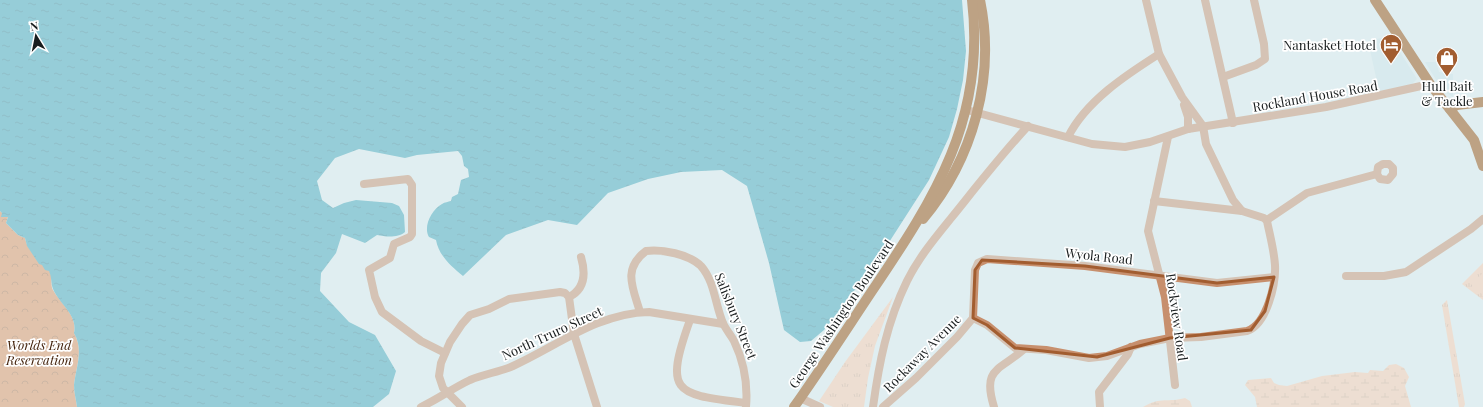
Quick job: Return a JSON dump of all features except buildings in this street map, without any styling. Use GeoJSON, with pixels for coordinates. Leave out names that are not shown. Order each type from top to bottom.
{"type":"FeatureCollection","features":[{"type":"Feature","properties":{"kind":"main road","name":"George Washington Boulevard"},"geometry":{"type":"LineString","coordinates":[[910,235],[948,163],[967,110],[974,52],[972,0]]}},
{"type":"Feature","properties":{"kind":"main road","name":"George Washington Boulevard"},"geometry":{"type":"LineString","coordinates":[[794,407],[910,235],[933,207],[959,167],[977,113],[985,58],[984,24],[980,0]]}},
{"type":"Feature","properties":{"kind":"main road"},"geometry":{"type":"LineString","coordinates":[[1375,0],[1430,84],[1474,140],[1483,166]]}},
{"type":"Feature","properties":{"kind":"main road"},"geometry":{"type":"LineString","coordinates":[[1450,109],[1457,106],[1483,102]]}},
{"type":"Feature","properties":{"kind":"street"},"geometry":{"type":"LineString","coordinates":[[1146,0],[1159,54],[1182,97],[1203,126],[1206,144],[1233,200],[1242,211]]}},
{"type":"Feature","properties":{"kind":"street"},"geometry":{"type":"LineString","coordinates":[[1205,0],[1233,123]]}},
{"type":"Feature","properties":{"kind":"street"},"geometry":{"type":"LineString","coordinates":[[1223,78],[1256,65],[1265,59],[1265,49],[1254,0]]}},
{"type":"Feature","properties":{"kind":"street"},"geometry":{"type":"LineString","coordinates":[[1068,137],[1076,123],[1101,97],[1159,54]]}},
{"type":"Feature","properties":{"kind":"street","name":"Rockland House Road"},"geometry":{"type":"LineString","coordinates":[[967,110],[1092,144],[1120,147],[1135,146],[1168,137],[1188,129],[1326,107],[1430,84]]}},
{"type":"Feature","properties":{"kind":"street"},"geometry":{"type":"LineString","coordinates":[[1182,97],[1188,117],[1188,129]]}},
{"type":"Feature","properties":{"kind":"street"},"geometry":{"type":"LineString","coordinates":[[873,407],[877,374],[885,338],[902,294],[916,264],[931,242],[1028,126]]}},
{"type":"Feature","properties":{"kind":"street","name":"Rockview Road"},"geometry":{"type":"LineString","coordinates":[[1168,137],[1148,231],[1165,297],[1175,385]]}},
{"type":"Feature","properties":{"kind":"street"},"geometry":{"type":"LineString","coordinates":[[1267,220],[1307,193],[1377,174]]}},
{"type":"Feature","properties":{"kind":"street"},"geometry":{"type":"LineString","coordinates":[[364,184],[408,179],[412,185],[412,234],[410,237],[396,242],[393,245],[390,258],[369,270],[375,297],[382,312],[421,341],[445,353]]}},
{"type":"Feature","properties":{"kind":"street"},"geometry":{"type":"LineString","coordinates":[[1154,201],[1242,211],[1267,220]]}},
{"type":"Feature","properties":{"kind":"street"},"geometry":{"type":"LineString","coordinates":[[1346,276],[1384,276],[1406,272],[1469,231],[1483,219]]}},
{"type":"Feature","properties":{"kind":"street"},"geometry":{"type":"LineString","coordinates":[[1267,220],[1274,264],[1274,277]]}},
{"type":"Feature","properties":{"kind":"street","name":"Salisbury Street"},"geometry":{"type":"LineString","coordinates":[[640,312],[631,281],[632,269],[637,257],[646,251],[654,250],[687,258],[700,266],[709,279],[723,324],[735,342],[745,371],[746,405]]}},
{"type":"Feature","properties":{"kind":"street"},"geometry":{"type":"LineString","coordinates":[[568,297],[576,294],[583,282],[584,268],[581,257]]}},
{"type":"Feature","properties":{"kind":"street","name":"Wyola Road"},"geometry":{"type":"LineString","coordinates":[[973,318],[975,270],[978,263],[987,259],[1038,262],[1160,275],[1217,283],[1274,277]]}},
{"type":"Feature","properties":{"kind":"street","name":"Rockaway Avenue"},"geometry":{"type":"LineString","coordinates":[[883,407],[911,383],[958,337],[973,318],[987,325],[1015,348],[1023,350],[1046,350],[1089,358],[1106,356],[1140,344],[1170,338],[1201,337],[1251,330],[1257,324],[1265,311],[1272,291],[1274,277]]}},
{"type":"Feature","properties":{"kind":"street"},"geometry":{"type":"LineString","coordinates":[[462,407],[443,388],[440,376],[445,353],[455,334],[470,315],[474,313],[489,310],[510,299],[549,292],[565,293],[568,297],[574,334],[597,407]]}},
{"type":"Feature","properties":{"kind":"street","name":"North Truro Street"},"geometry":{"type":"LineString","coordinates":[[421,407],[475,378],[513,366],[574,334],[607,320],[640,312],[663,313],[690,320],[723,324]]}},
{"type":"Feature","properties":{"kind":"street"},"geometry":{"type":"LineString","coordinates":[[690,320],[676,370],[679,383],[684,389],[699,397],[746,405]]}},
{"type":"Feature","properties":{"kind":"street"},"geometry":{"type":"LineString","coordinates":[[1100,407],[1099,392],[1128,354],[1131,347]]}},
{"type":"Feature","properties":{"kind":"street"},"geometry":{"type":"LineString","coordinates":[[994,407],[990,388],[991,377],[998,367],[1023,350]]}},
{"type":"Feature","properties":{"kind":"street"},"geometry":{"type":"LineString","coordinates":[[800,398],[820,407]]}},
{"type":"Feature","properties":{"kind":"highlighted area"},"geometry":{"type":"Polygon","coordinates":[[[982,260],[1085,266],[1217,283],[1274,277],[1265,311],[1251,330],[1170,338],[1097,357],[1015,348],[987,325],[973,318],[975,270],[982,260]]]}},
{"type":"Feature","properties":{"kind":"shaded area","name":"Nantasket Hotel"},"geometry":{"type":"Polygon","coordinates":[[[1390,36],[1417,79],[1411,85],[1379,91],[1368,41],[1390,36]]]}},
{"type":"Feature","properties":{"kind":"shaded area"},"geometry":{"type":"Polygon","coordinates":[[[1425,62],[1436,62],[1439,72],[1453,74],[1453,97],[1443,91],[1425,62]]]}},
{"type":"Feature","properties":{"kind":"green space","name":"Worlds End Reservation"},"geometry":{"type":"Polygon","coordinates":[[[0,211],[8,217],[6,223],[18,235],[25,238],[32,252],[47,267],[50,272],[53,290],[68,310],[74,321],[74,333],[77,339],[79,352],[74,385],[77,407],[0,407],[0,211]]]}},
{"type":"Feature","properties":{"kind":"green space"},"geometry":{"type":"Polygon","coordinates":[[[1483,263],[1483,300],[1462,284],[1483,263]]]}},
{"type":"Feature","properties":{"kind":"green space"},"geometry":{"type":"Polygon","coordinates":[[[1483,273],[1483,295],[1471,284],[1483,273]]]}},
{"type":"Feature","properties":{"kind":"green space"},"geometry":{"type":"Polygon","coordinates":[[[893,297],[875,346],[868,378],[864,407],[833,407],[819,401],[845,362],[893,297]]]}},
{"type":"Feature","properties":{"kind":"green space"},"geometry":{"type":"Polygon","coordinates":[[[1447,300],[1465,404],[1464,407],[1459,407],[1442,305],[1447,300]]]}},
{"type":"Feature","properties":{"kind":"green space"},"geometry":{"type":"Polygon","coordinates":[[[1396,364],[1404,368],[1409,377],[1405,386],[1411,407],[1257,407],[1255,397],[1245,385],[1248,380],[1271,378],[1274,383],[1287,386],[1322,376],[1355,372],[1368,373],[1370,370],[1383,371],[1389,365],[1396,364]]]}},
{"type":"Feature","properties":{"kind":"green space"},"geometry":{"type":"Polygon","coordinates":[[[1185,398],[1190,401],[1192,407],[1143,407],[1155,402],[1185,398]]]}},
{"type":"Feature","properties":{"kind":"water"},"geometry":{"type":"Polygon","coordinates":[[[0,0],[962,0],[966,51],[963,80],[949,137],[929,180],[877,261],[824,330],[811,341],[800,342],[784,330],[769,263],[747,186],[722,170],[681,172],[648,179],[608,193],[577,225],[548,220],[506,235],[463,276],[443,256],[436,240],[429,237],[427,233],[429,219],[434,210],[443,203],[451,201],[452,197],[458,194],[461,180],[469,177],[468,169],[464,166],[462,156],[458,151],[417,155],[405,158],[359,149],[335,158],[317,181],[322,200],[333,208],[356,200],[392,203],[399,206],[404,215],[405,232],[388,237],[377,235],[365,243],[342,234],[336,253],[321,273],[320,291],[349,322],[375,335],[396,371],[389,394],[373,407],[77,407],[74,385],[79,352],[77,339],[74,333],[75,327],[71,315],[53,289],[49,271],[45,270],[42,265],[39,264],[27,246],[25,238],[18,235],[6,223],[8,217],[1,217],[0,0]]]}},
{"type":"Feature","properties":{"kind":"place","name":"Nantasket Hotel"},"geometry":{"type":"Point","coordinates":[1391,64]}},
{"type":"Feature","properties":{"kind":"place","name":"Hull Bait & Tackle"},"geometry":{"type":"Point","coordinates":[1447,78]}}]}
